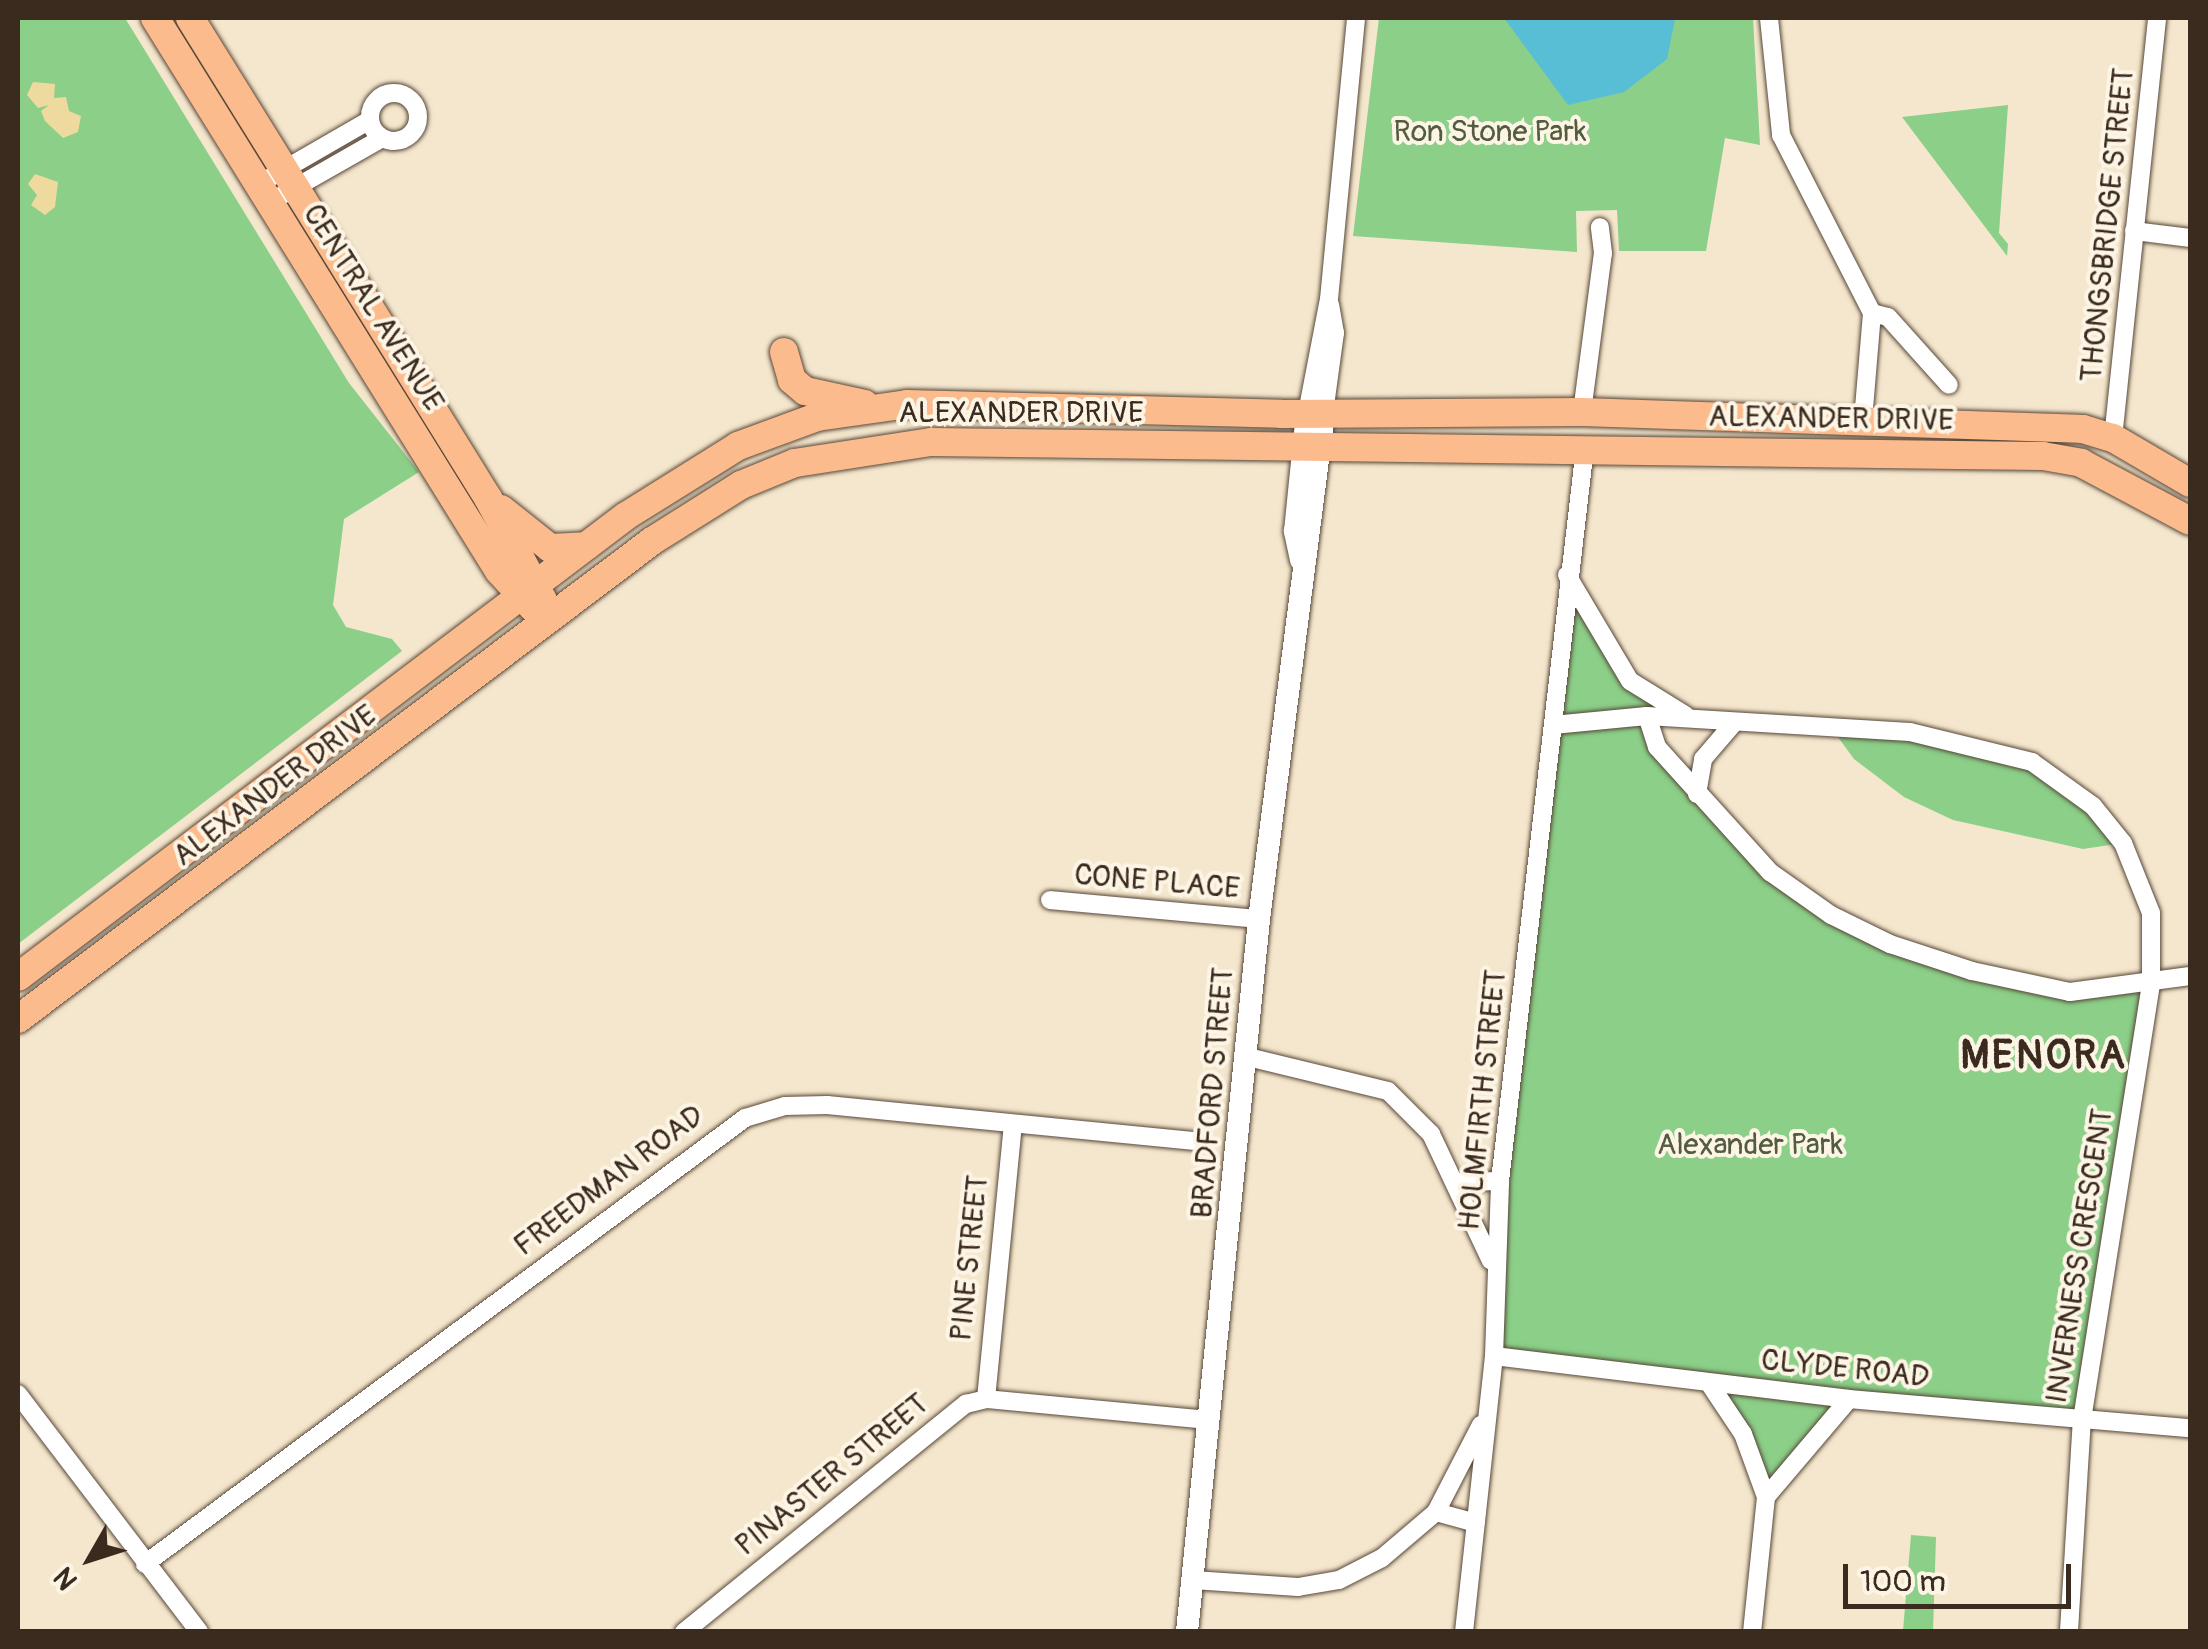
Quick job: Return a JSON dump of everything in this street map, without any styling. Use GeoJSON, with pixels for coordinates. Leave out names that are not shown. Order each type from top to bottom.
{"type":"FeatureCollection","features":[{"type":"Feature","properties":{"kind":"main road","name":"CENTRAL AVENUE"},"geometry":{"type":"LineString","coordinates":[[156,18],[484,548],[529,591]]}},
{"type":"Feature","properties":{"kind":"main road","name":"CENTRAL AVENUE"},"geometry":{"type":"LineString","coordinates":[[190,18],[488,498],[529,591],[550,621]]}},
{"type":"Feature","properties":{"kind":"main road"},"geometry":{"type":"LineString","coordinates":[[784,352],[792,380],[804,391],[847,395],[869,405]]}},
{"type":"Feature","properties":{"kind":"main road","name":"ALEXANDER DRIVE"},"geometry":{"type":"LineString","coordinates":[[18,977],[466,641],[586,546],[738,446],[869,405],[1316,413],[1582,412],[2083,429],[2114,438],[2190,483]]}},
{"type":"Feature","properties":{"kind":"main road","name":"ALEXANDER DRIVE"},"geometry":{"type":"LineString","coordinates":[[18,1019],[698,510],[795,463],[931,442],[1311,448],[1585,447],[2043,456],[2081,463],[2190,521]]}},
{"type":"Feature","properties":{"kind":"main road"},"geometry":{"type":"LineString","coordinates":[[488,498],[544,545],[564,551],[586,546]]}},
{"type":"Feature","properties":{"kind":"main road"},"geometry":{"type":"LineString","coordinates":[[466,641],[489,585],[484,548]]}},
{"type":"Feature","properties":{"kind":"street","name":"BRADFORD STREET"},"geometry":{"type":"LineString","coordinates":[[1187,1632],[1259,919],[1301,560],[1310,535],[1311,448],[1335,334],[1329,300],[1356,18]]}},
{"type":"Feature","properties":{"kind":"street"},"geometry":{"type":"LineString","coordinates":[[1769,18],[1780,135],[1872,313],[1863,420]]}},
{"type":"Feature","properties":{"kind":"street","name":"THONGSBRIDGE STREET"},"geometry":{"type":"LineString","coordinates":[[2114,438],[2157,18]]}},
{"type":"Feature","properties":{"kind":"street"},"geometry":{"type":"LineString","coordinates":[[264,193],[370,120],[376,101],[388,93],[403,94],[415,104],[419,119],[413,133],[398,141],[382,138],[290,178]]}},
{"type":"Feature","properties":{"kind":"street"},"geometry":{"type":"LineString","coordinates":[[370,120],[382,138]]}},
{"type":"Feature","properties":{"kind":"street"},"geometry":{"type":"LineString","coordinates":[[1582,412],[1603,253],[1600,227]]}},
{"type":"Feature","properties":{"kind":"street"},"geometry":{"type":"LineString","coordinates":[[2134,232],[2190,238]]}},
{"type":"Feature","properties":{"kind":"street"},"geometry":{"type":"LineString","coordinates":[[1872,313],[1888,318],[1949,385]]}},
{"type":"Feature","properties":{"kind":"street","name":"HOLMFIRTH STREET"},"geometry":{"type":"LineString","coordinates":[[1464,1632],[1494,1356],[1500,1181],[1585,447]]}},
{"type":"Feature","properties":{"kind":"street"},"geometry":{"type":"LineString","coordinates":[[1568,575],[1630,681],[1690,718]]}},
{"type":"Feature","properties":{"kind":"street"},"geometry":{"type":"LineString","coordinates":[[1647,716],[1657,747],[1770,872],[1831,915],[1890,944],[1972,972],[2070,992],[2190,976]]}},
{"type":"Feature","properties":{"kind":"street","name":"INVERNESS CRESCENT"},"geometry":{"type":"LineString","coordinates":[[1553,725],[1647,716],[1910,732],[2032,762],[2093,806],[2123,843],[2151,912],[2151,984],[2082,1418],[2069,1632]]}},
{"type":"Feature","properties":{"kind":"street"},"geometry":{"type":"LineString","coordinates":[[1697,794],[1703,758],[1732,724]]}},
{"type":"Feature","properties":{"kind":"street","name":"CONE PLACE"},"geometry":{"type":"LineString","coordinates":[[1050,900],[1259,919]]}},
{"type":"Feature","properties":{"kind":"street"},"geometry":{"type":"LineString","coordinates":[[1248,1057],[1292,1071],[1388,1091],[1432,1134],[1459,1182],[1495,1271]]}},
{"type":"Feature","properties":{"kind":"street","name":"FREEDMAN ROAD"},"geometry":{"type":"LineString","coordinates":[[144,1564],[745,1118],[800,1104],[1195,1141]]}},
{"type":"Feature","properties":{"kind":"street","name":"PINE STREET"},"geometry":{"type":"LineString","coordinates":[[986,1399],[1012,1124]]}},
{"type":"Feature","properties":{"kind":"street"},"geometry":{"type":"LineString","coordinates":[[1459,1182],[1500,1181]]}},
{"type":"Feature","properties":{"kind":"street","name":"CLYDE ROAD"},"geometry":{"type":"LineString","coordinates":[[1494,1356],[1848,1399],[2190,1428]]}},
{"type":"Feature","properties":{"kind":"street"},"geometry":{"type":"LineString","coordinates":[[1709,1383],[1743,1434],[1766,1496],[1752,1632]]}},
{"type":"Feature","properties":{"kind":"street"},"geometry":{"type":"LineString","coordinates":[[18,1394],[199,1632]]}},
{"type":"Feature","properties":{"kind":"street"},"geometry":{"type":"LineString","coordinates":[[986,1399],[1210,1420]]}},
{"type":"Feature","properties":{"kind":"street","name":"PINASTER STREET"},"geometry":{"type":"LineString","coordinates":[[684,1632],[949,1415],[986,1399]]}},
{"type":"Feature","properties":{"kind":"street"},"geometry":{"type":"LineString","coordinates":[[1766,1496],[1848,1399]]}},
{"type":"Feature","properties":{"kind":"street"},"geometry":{"type":"LineString","coordinates":[[1193,1580],[1252,1588],[1339,1580],[1382,1558],[1436,1512],[1486,1415]]}},
{"type":"Feature","properties":{"kind":"street"},"geometry":{"type":"LineString","coordinates":[[1436,1512],[1476,1523]]}},
{"type":"Feature","properties":{"kind":"green space"},"geometry":{"type":"Polygon","coordinates":[[[18,18],[125,18],[349,383],[419,472],[344,519],[333,605],[346,627],[392,639],[402,651],[18,944],[18,18]]]}},
{"type":"Feature","properties":{"kind":"green space","name":"Ron Stone Park"},"geometry":{"type":"Polygon","coordinates":[[[1379,18],[1753,18],[1760,145],[1725,138],[1706,251],[1619,251],[1617,210],[1576,211],[1577,252],[1353,236],[1379,18]]]}},
{"type":"Feature","properties":{"kind":"green space"},"geometry":{"type":"Polygon","coordinates":[[[2008,105],[1999,233],[2008,244],[2007,256],[1902,117],[2008,105]]]}},
{"type":"Feature","properties":{"kind":"green space","name":"Alexander Park"},"geometry":{"type":"Polygon","coordinates":[[[1567,575],[1630,681],[1690,718],[1647,716],[1657,747],[1770,872],[1890,944],[2070,992],[2151,984],[2082,1418],[1849,1399],[1766,1497],[1709,1383],[1495,1356],[1495,1271],[1567,575]]]}},
{"type":"Feature","properties":{"kind":"green space"},"geometry":{"type":"Polygon","coordinates":[[[1832,729],[1910,732],[2032,762],[2123,843],[2083,849],[1953,820],[1904,797],[1854,759],[1832,729]]]}},
{"type":"Feature","properties":{"kind":"green space"},"geometry":{"type":"Polygon","coordinates":[[[1911,1535],[1936,1537],[1933,1631],[1903,1631],[1911,1535]]]}},
{"type":"Feature","properties":{"kind":"sand"},"geometry":{"type":"Polygon","coordinates":[[[33,82],[55,84],[54,98],[66,97],[69,111],[81,116],[78,132],[63,138],[45,121],[41,111],[49,105],[38,108],[27,95],[33,82]]]}},
{"type":"Feature","properties":{"kind":"sand"},"geometry":{"type":"Polygon","coordinates":[[[35,174],[58,182],[55,207],[45,215],[31,205],[37,195],[28,184],[35,174]]]}},
{"type":"Feature","properties":{"kind":"water"},"geometry":{"type":"Polygon","coordinates":[[[1504,18],[1675,19],[1667,59],[1624,92],[1568,105],[1504,18]]]}},
{"type":"Feature","properties":{"kind":"district","name":"MENORA"},"geometry":{"type":"Point","coordinates":[2044,1056]}}]}
